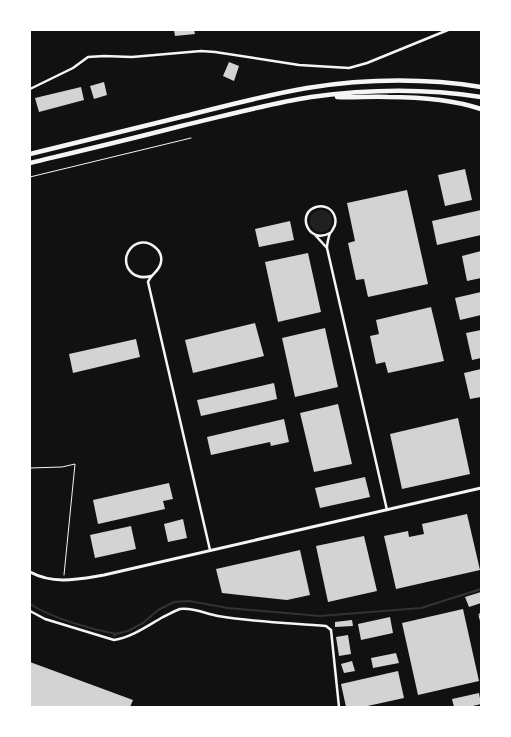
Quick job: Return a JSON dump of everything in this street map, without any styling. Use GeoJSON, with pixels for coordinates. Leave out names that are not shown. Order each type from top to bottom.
{"type":"FeatureCollection","features":[{"type":"Feature","properties":{"kind":"highway"},"geometry":{"type":"LineString","coordinates":[[30,154],[225,106],[308,88],[388,81],[444,83],[481,87]]}},
{"type":"Feature","properties":{"kind":"highway"},"geometry":{"type":"LineString","coordinates":[[30,163],[278,103],[323,96],[409,91],[442,92],[481,97]]}},
{"type":"Feature","properties":{"kind":"highway"},"geometry":{"type":"LineString","coordinates":[[323,96],[426,98],[470,105],[481,109]]}},
{"type":"Feature","properties":{"kind":"street"},"geometry":{"type":"LineString","coordinates":[[30,89],[73,68],[88,56],[132,57],[201,51],[298,65],[349,68],[367,63],[448,30]]}},
{"type":"Feature","properties":{"kind":"street"},"geometry":{"type":"LineString","coordinates":[[326,248],[330,233],[335,225],[334,216],[328,208],[318,207],[310,211],[306,220],[308,230],[326,248],[387,510]]}},
{"type":"Feature","properties":{"kind":"street"},"geometry":{"type":"LineString","coordinates":[[316,236],[326,236],[330,233]]}},
{"type":"Feature","properties":{"kind":"street"},"geometry":{"type":"LineString","coordinates":[[148,282],[131,272],[126,262],[129,250],[138,243],[150,243],[155,246],[161,256],[159,268],[148,282],[210,550]]}},
{"type":"Feature","properties":{"kind":"street"},"geometry":{"type":"LineString","coordinates":[[141,277],[151,276]]}},
{"type":"Feature","properties":{"kind":"street"},"geometry":{"type":"LineString","coordinates":[[30,572],[47,579],[64,580],[104,575],[481,488]]}},
{"type":"Feature","properties":{"kind":"street"},"geometry":{"type":"LineString","coordinates":[[30,611],[45,619],[114,640],[132,634],[180,609],[190,609],[218,616],[326,626],[331,630],[338,707]]}},
{"type":"Feature","properties":{"kind":"lane"},"geometry":{"type":"LineString","coordinates":[[481,612],[479,614],[481,622]]}},
{"type":"Feature","properties":{"kind":"path"},"geometry":{"type":"LineString","coordinates":[[30,177],[192,138]]}},
{"type":"Feature","properties":{"kind":"path"},"geometry":{"type":"LineString","coordinates":[[30,468],[62,467],[75,464],[64,580]]}},
{"type":"Feature","properties":{"kind":"shaded area"},"geometry":{"type":"Polygon","coordinates":[[[321,210],[329,213],[332,221],[329,229],[321,232],[313,229],[310,221],[313,213],[321,210]]]}},
{"type":"Feature","properties":{"kind":"building"},"geometry":{"type":"Polygon","coordinates":[[[174,30],[194,30],[195,34],[175,36],[174,30]]]}},
{"type":"Feature","properties":{"kind":"building"},"geometry":{"type":"Polygon","coordinates":[[[229,62],[239,66],[234,81],[223,76],[229,62]]]}},
{"type":"Feature","properties":{"kind":"building"},"geometry":{"type":"Polygon","coordinates":[[[104,82],[107,95],[94,99],[90,86],[104,82]]]}},
{"type":"Feature","properties":{"kind":"building"},"geometry":{"type":"Polygon","coordinates":[[[81,87],[84,100],[39,112],[35,98],[81,87]]]}},
{"type":"Feature","properties":{"kind":"building"},"geometry":{"type":"Polygon","coordinates":[[[465,169],[472,200],[445,206],[438,175],[465,169]]]}},
{"type":"Feature","properties":{"kind":"building"},"geometry":{"type":"Polygon","coordinates":[[[407,190],[428,284],[368,297],[364,279],[356,280],[348,243],[355,241],[347,203],[407,190]]]}},
{"type":"Feature","properties":{"kind":"building"},"geometry":{"type":"Polygon","coordinates":[[[481,210],[481,235],[437,245],[432,221],[481,210]]]}},
{"type":"Feature","properties":{"kind":"building"},"geometry":{"type":"Polygon","coordinates":[[[290,221],[294,240],[259,247],[255,229],[290,221]]]}},
{"type":"Feature","properties":{"kind":"building"},"geometry":{"type":"Polygon","coordinates":[[[481,251],[481,278],[467,281],[462,256],[481,251]]]}},
{"type":"Feature","properties":{"kind":"building"},"geometry":{"type":"Polygon","coordinates":[[[308,253],[321,312],[278,322],[265,262],[308,253]]]}},
{"type":"Feature","properties":{"kind":"building"},"geometry":{"type":"Polygon","coordinates":[[[481,292],[481,315],[460,320],[455,298],[481,292]]]}},
{"type":"Feature","properties":{"kind":"building"},"geometry":{"type":"Polygon","coordinates":[[[431,307],[444,361],[388,373],[385,362],[376,364],[370,336],[379,334],[376,320],[431,307]]]}},
{"type":"Feature","properties":{"kind":"building"},"geometry":{"type":"Polygon","coordinates":[[[255,323],[264,356],[193,373],[185,340],[255,323]]]}},
{"type":"Feature","properties":{"kind":"building"},"geometry":{"type":"Polygon","coordinates":[[[325,328],[338,387],[295,397],[282,338],[325,328]]]}},
{"type":"Feature","properties":{"kind":"building"},"geometry":{"type":"Polygon","coordinates":[[[481,330],[481,358],[472,360],[466,333],[481,330]]]}},
{"type":"Feature","properties":{"kind":"building"},"geometry":{"type":"Polygon","coordinates":[[[136,339],[140,357],[73,373],[69,354],[136,339]]]}},
{"type":"Feature","properties":{"kind":"building"},"geometry":{"type":"Polygon","coordinates":[[[481,369],[481,397],[470,399],[464,373],[481,369]]]}},
{"type":"Feature","properties":{"kind":"building"},"geometry":{"type":"Polygon","coordinates":[[[274,383],[277,399],[201,416],[197,400],[274,383]]]}},
{"type":"Feature","properties":{"kind":"building"},"geometry":{"type":"Polygon","coordinates":[[[338,404],[352,464],[314,472],[300,413],[338,404]]]}},
{"type":"Feature","properties":{"kind":"building"},"geometry":{"type":"Polygon","coordinates":[[[458,418],[470,474],[402,489],[390,434],[458,418]]]}},
{"type":"Feature","properties":{"kind":"building"},"geometry":{"type":"Polygon","coordinates":[[[284,419],[289,442],[271,446],[270,442],[211,455],[207,437],[284,419]]]}},
{"type":"Feature","properties":{"kind":"building"},"geometry":{"type":"Polygon","coordinates":[[[365,477],[370,497],[320,508],[315,488],[365,477]]]}},
{"type":"Feature","properties":{"kind":"building"},"geometry":{"type":"Polygon","coordinates":[[[169,483],[173,499],[163,501],[165,509],[98,524],[93,500],[169,483]]]}},
{"type":"Feature","properties":{"kind":"building"},"geometry":{"type":"Polygon","coordinates":[[[467,514],[480,570],[396,589],[384,536],[408,531],[409,537],[424,534],[422,524],[467,514]]]}},
{"type":"Feature","properties":{"kind":"building"},"geometry":{"type":"Polygon","coordinates":[[[183,519],[187,538],[168,542],[164,524],[183,519]]]}},
{"type":"Feature","properties":{"kind":"building"},"geometry":{"type":"Polygon","coordinates":[[[131,526],[136,549],[95,558],[90,535],[131,526]]]}},
{"type":"Feature","properties":{"kind":"building"},"geometry":{"type":"Polygon","coordinates":[[[364,536],[377,591],[328,602],[316,546],[364,536]]]}},
{"type":"Feature","properties":{"kind":"building"},"geometry":{"type":"Polygon","coordinates":[[[300,550],[310,595],[287,600],[222,593],[216,569],[300,550]]]}},
{"type":"Feature","properties":{"kind":"building"},"geometry":{"type":"Polygon","coordinates":[[[481,592],[481,603],[469,607],[465,597],[481,592]]]}},
{"type":"Feature","properties":{"kind":"building"},"geometry":{"type":"Polygon","coordinates":[[[463,609],[479,681],[418,695],[402,623],[463,609]]]}},
{"type":"Feature","properties":{"kind":"building"},"geometry":{"type":"Polygon","coordinates":[[[390,617],[393,633],[361,640],[358,624],[390,617]]]}},
{"type":"Feature","properties":{"kind":"building"},"geometry":{"type":"Polygon","coordinates":[[[352,620],[353,626],[335,627],[335,622],[352,620]]]}},
{"type":"Feature","properties":{"kind":"building"},"geometry":{"type":"Polygon","coordinates":[[[348,635],[351,654],[339,656],[336,637],[348,635]]]}},
{"type":"Feature","properties":{"kind":"building"},"geometry":{"type":"Polygon","coordinates":[[[396,653],[399,663],[373,668],[371,658],[396,653]]]}},
{"type":"Feature","properties":{"kind":"building"},"geometry":{"type":"Polygon","coordinates":[[[352,661],[355,671],[344,673],[341,664],[352,661]]]}},
{"type":"Feature","properties":{"kind":"building"},"geometry":{"type":"Polygon","coordinates":[[[30,662],[133,700],[130,707],[30,707],[30,662]]]}},
{"type":"Feature","properties":{"kind":"building"},"geometry":{"type":"Polygon","coordinates":[[[398,671],[404,698],[363,707],[346,707],[341,684],[398,671]]]}},
{"type":"Feature","properties":{"kind":"building"},"geometry":{"type":"Polygon","coordinates":[[[479,693],[481,704],[469,707],[454,707],[452,699],[479,693]]]}},
{"type":"Feature","properties":{"kind":"waterway"},"geometry":{"type":"LineString","coordinates":[[114,636],[143,623],[158,610],[174,602],[189,601],[228,608],[320,616],[421,608],[481,589]]}},
{"type":"Feature","properties":{"kind":"waterway"},"geometry":{"type":"LineString","coordinates":[[30,604],[49,614],[116,634]]}}]}
